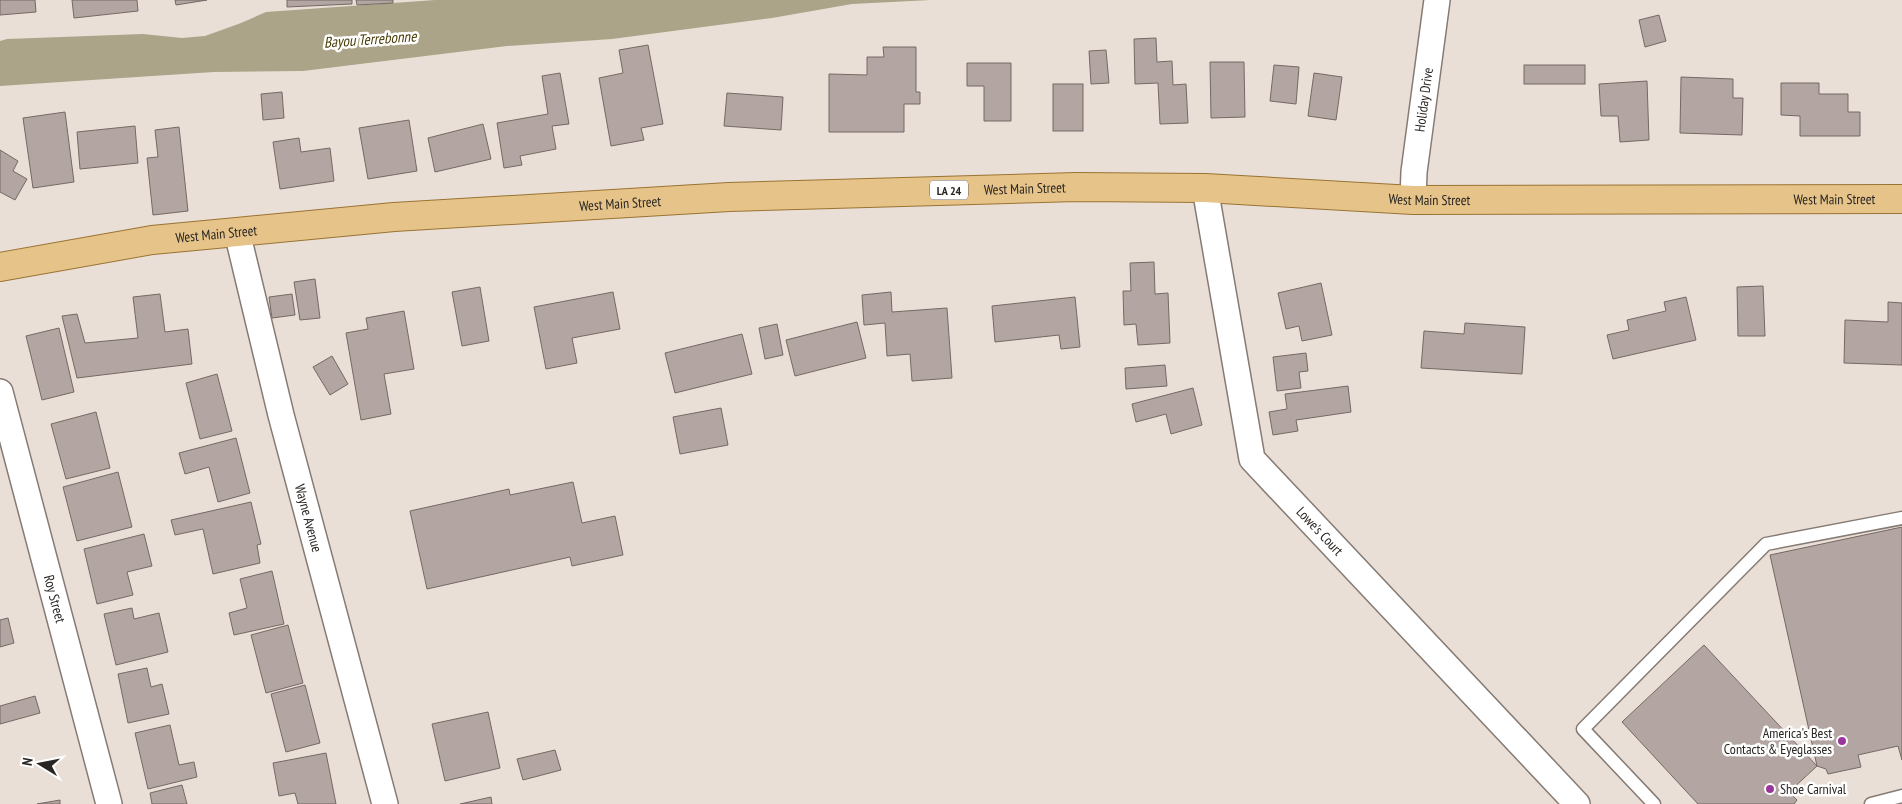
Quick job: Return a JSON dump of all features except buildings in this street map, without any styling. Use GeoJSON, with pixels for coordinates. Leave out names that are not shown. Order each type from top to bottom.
{"type":"FeatureCollection","features":[{"type":"Feature","properties":{"kind":"main road","name":"West Main Street"},"geometry":{"type":"LineString","coordinates":[[0,267],[152,240],[394,217],[729,197],[1076,187],[1205,188],[1413,200],[1902,199]]}},
{"type":"Feature","properties":{"kind":"street","name":"Holiday Drive"},"geometry":{"type":"LineString","coordinates":[[1413,200],[1414,172],[1437,0]]}},
{"type":"Feature","properties":{"kind":"street","name":"Lowe's Court"},"geometry":{"type":"LineString","coordinates":[[1205,188],[1252,459],[1577,804]]}},
{"type":"Feature","properties":{"kind":"street","name":"Wayne Avenue"},"geometry":{"type":"LineString","coordinates":[[237,232],[281,415],[385,804]]}},
{"type":"Feature","properties":{"kind":"street","name":"Roy Street"},"geometry":{"type":"LineString","coordinates":[[0,392],[109,804]]}},
{"type":"Feature","properties":{"kind":"lane"},"geometry":{"type":"LineString","coordinates":[[1654,804],[1583,729],[1766,544],[1902,518]]}},
{"type":"Feature","properties":{"kind":"lane"},"geometry":{"type":"LineString","coordinates":[[1871,804],[1902,796]]}},
{"type":"Feature","properties":{"kind":"water","name":"Bayou Terrebonne"},"geometry":{"type":"Polygon","coordinates":[[[435,0],[931,0],[852,4],[772,18],[612,39],[507,46],[303,71],[214,72],[0,86],[0,41],[7,39],[143,34],[182,38],[205,36],[266,12],[435,0]]]}},
{"type":"Feature","properties":{"kind":"place","name":"America's Best Contacts & Eyeglasses"},"geometry":{"type":"Point","coordinates":[1842,741]}},
{"type":"Feature","properties":{"kind":"place","name":"Shoe Carnival"},"geometry":{"type":"Point","coordinates":[1770,789]}}]}
